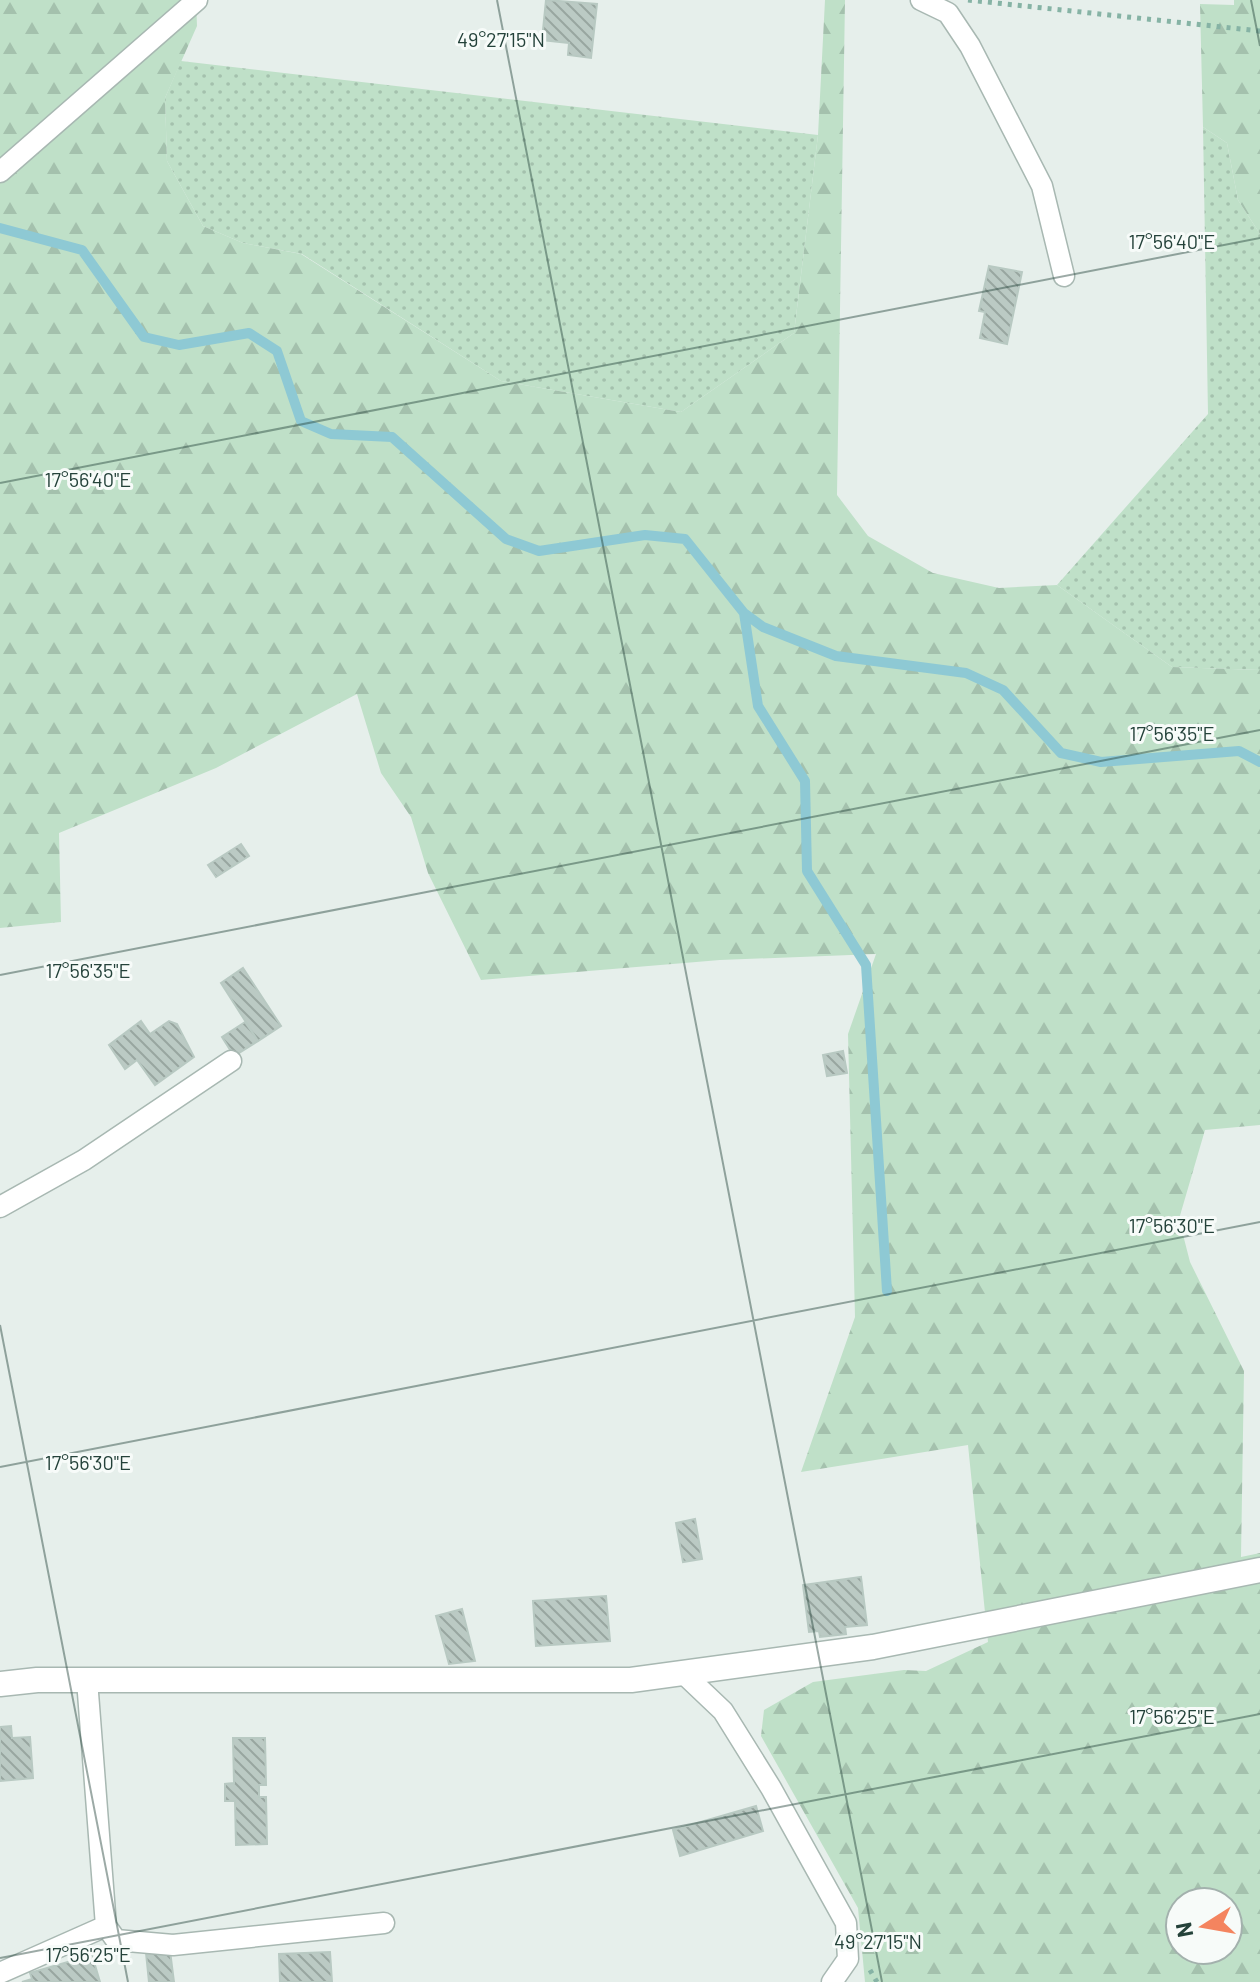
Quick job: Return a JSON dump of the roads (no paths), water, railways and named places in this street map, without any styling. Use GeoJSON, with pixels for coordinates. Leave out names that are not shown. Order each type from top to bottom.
{"type":"FeatureCollection","features":[{"type":"Feature","properties":{"kind":"street"},"geometry":{"type":"LineString","coordinates":[[0,1684],[87,1680],[631,1680],[873,1647],[1260,1570]]}},
{"type":"Feature","properties":{"kind":"lane"},"geometry":{"type":"LineString","coordinates":[[0,172],[197,0]]}},
{"type":"Feature","properties":{"kind":"lane"},"geometry":{"type":"LineString","coordinates":[[921,0],[948,13],[977,60],[1042,186],[1064,276]]}},
{"type":"Feature","properties":{"kind":"lane"},"geometry":{"type":"LineString","coordinates":[[0,1207],[84,1160],[231,1061]]}},
{"type":"Feature","properties":{"kind":"lane"},"geometry":{"type":"LineString","coordinates":[[683,1673],[723,1711],[771,1788],[846,1923],[848,1959],[832,1982]]}},
{"type":"Feature","properties":{"kind":"lane"},"geometry":{"type":"LineString","coordinates":[[87,1680],[106,1926],[116,1940],[173,1945],[384,1923]]}},
{"type":"Feature","properties":{"kind":"lane"},"geometry":{"type":"LineString","coordinates":[[0,1973],[106,1926]]}},
{"type":"Feature","properties":{"kind":"waterway"},"geometry":{"type":"LineString","coordinates":[[0,228],[82,250],[144,337],[179,345],[249,333],[277,351],[301,421],[331,434],[392,437],[506,539],[539,551],[645,535],[685,539],[744,613],[763,627],[836,656],[966,673],[1003,690],[1061,753],[1101,762],[1239,751],[1260,762]]}},
{"type":"Feature","properties":{"kind":"waterway"},"geometry":{"type":"LineString","coordinates":[[744,613],[758,706],[805,781],[807,871],[866,965],[887,1291]]}}]}
